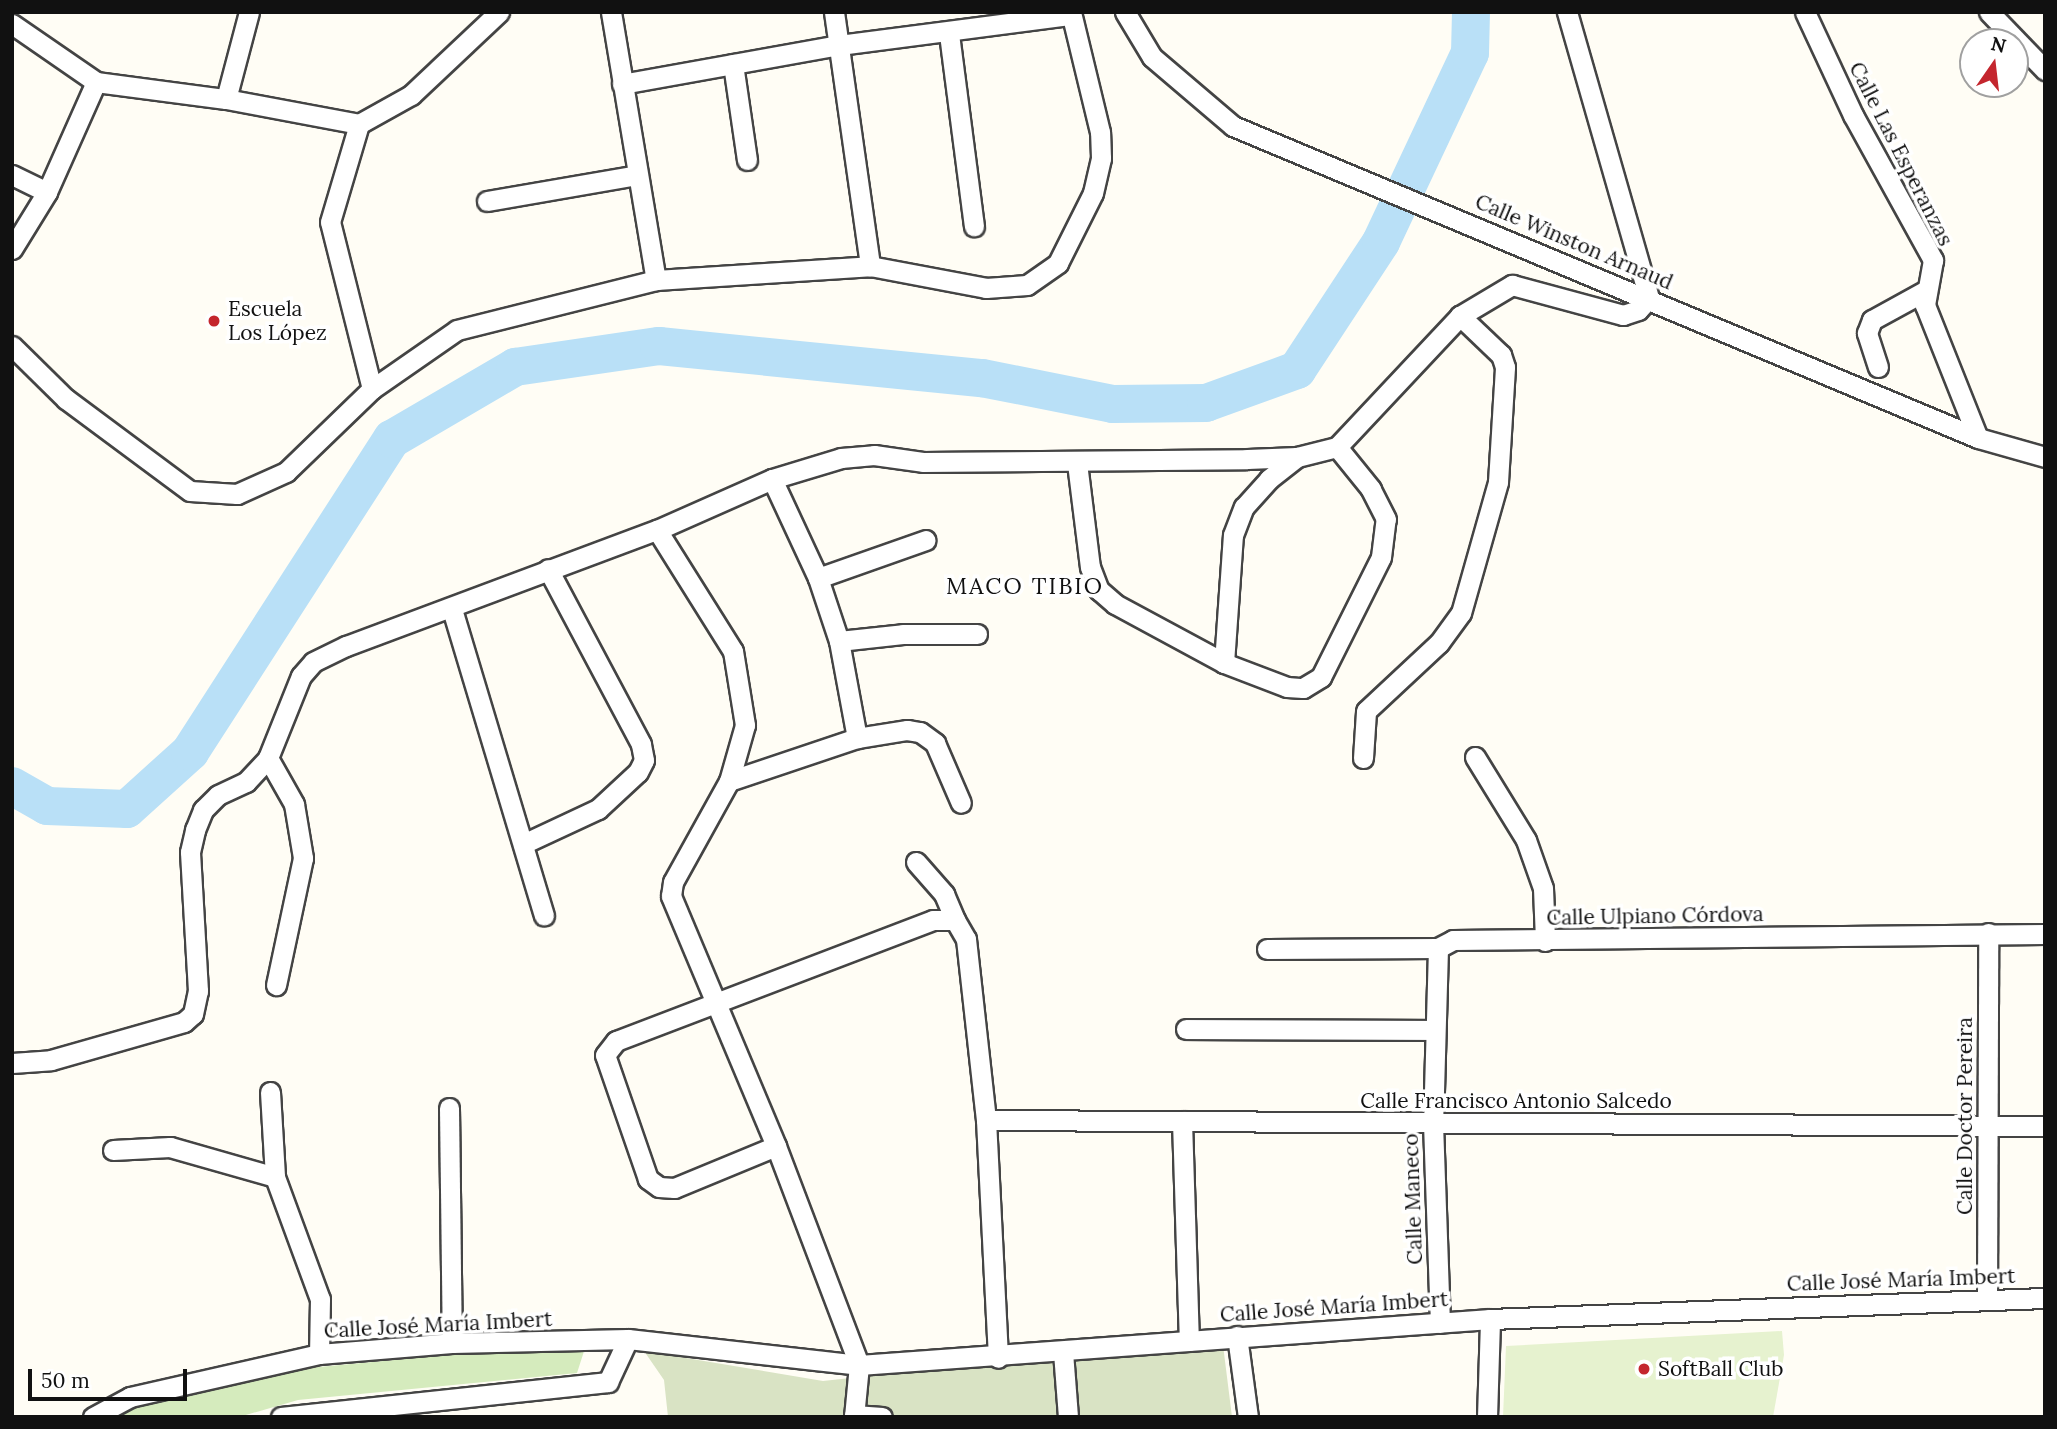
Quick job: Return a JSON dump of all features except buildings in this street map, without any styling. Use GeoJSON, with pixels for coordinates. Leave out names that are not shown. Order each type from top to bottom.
{"type":"FeatureCollection","features":[{"type":"Feature","properties":{"kind":"street"},"geometry":{"type":"LineString","coordinates":[[226,99],[249,12]]}},
{"type":"Feature","properties":{"kind":"street"},"geometry":{"type":"LineString","coordinates":[[12,23],[96,82],[226,99],[359,124],[411,95],[499,12]]}},
{"type":"Feature","properties":{"kind":"street"},"geometry":{"type":"LineString","coordinates":[[611,12],[656,280]]}},
{"type":"Feature","properties":{"kind":"street"},"geometry":{"type":"LineString","coordinates":[[834,12],[870,266]]}},
{"type":"Feature","properties":{"kind":"street","name":"Calle Winston Arnaud"},"geometry":{"type":"LineString","coordinates":[[1125,12],[1152,57],[1234,126],[1345,174],[1457,216],[1978,438],[2045,457]]}},
{"type":"Feature","properties":{"kind":"street"},"geometry":{"type":"LineString","coordinates":[[12,1063],[51,1060],[184,1022],[193,1014],[198,991],[190,852],[195,830],[203,810],[218,795],[246,782],[268,758],[301,676],[313,662],[548,569],[657,530],[772,479],[841,458],[874,455],[923,463],[1077,463],[1297,457],[1337,447],[1460,316],[1512,285],[1623,315],[1638,310],[1649,299],[1567,12]]}},
{"type":"Feature","properties":{"kind":"street","name":"Calle Las Esperanzas"},"geometry":{"type":"LineString","coordinates":[[1805,12],[1853,115],[1933,260],[1925,291],[1925,305],[1978,438]]}},
{"type":"Feature","properties":{"kind":"street"},"geometry":{"type":"LineString","coordinates":[[1989,12],[2045,70]]}},
{"type":"Feature","properties":{"kind":"street"},"geometry":{"type":"LineString","coordinates":[[12,346],[65,399],[190,491],[237,494],[286,472],[372,389],[457,330],[656,280],[870,266],[986,288],[1027,285],[1058,263],[1093,193],[1101,158],[1100,132],[1071,14],[949,34],[839,45],[622,84]]}},
{"type":"Feature","properties":{"kind":"street"},"geometry":{"type":"LineString","coordinates":[[949,34],[974,226]]}},
{"type":"Feature","properties":{"kind":"street"},"geometry":{"type":"LineString","coordinates":[[733,64],[747,160]]}},
{"type":"Feature","properties":{"kind":"street"},"geometry":{"type":"LineString","coordinates":[[12,249],[47,192],[96,82]]}},
{"type":"Feature","properties":{"kind":"street"},"geometry":{"type":"LineString","coordinates":[[359,124],[330,222],[372,389]]}},
{"type":"Feature","properties":{"kind":"street"},"geometry":{"type":"LineString","coordinates":[[12,175],[47,192]]}},
{"type":"Feature","properties":{"kind":"street"},"geometry":{"type":"LineString","coordinates":[[487,201],[637,175]]}},
{"type":"Feature","properties":{"kind":"street"},"geometry":{"type":"LineString","coordinates":[[1878,366],[1867,333],[1872,320],[1925,291]]}},
{"type":"Feature","properties":{"kind":"street"},"geometry":{"type":"LineString","coordinates":[[1363,758],[1361,743],[1366,711],[1439,643],[1461,613],[1498,482],[1505,367],[1501,355],[1460,316]]}},
{"type":"Feature","properties":{"kind":"street"},"geometry":{"type":"LineString","coordinates":[[1077,463],[1090,567],[1099,590],[1115,604],[1224,663],[1287,687],[1303,688],[1321,677],[1381,557],[1386,519],[1371,489],[1337,447]]}},
{"type":"Feature","properties":{"kind":"street"},"geometry":{"type":"LineString","coordinates":[[1224,663],[1233,535],[1244,507],[1269,479],[1297,457]]}},
{"type":"Feature","properties":{"kind":"street"},"geometry":{"type":"LineString","coordinates":[[772,479],[818,578],[839,641],[857,738]]}},
{"type":"Feature","properties":{"kind":"street"},"geometry":{"type":"LineString","coordinates":[[657,530],[733,651],[744,725],[729,781],[673,882],[671,896],[719,1004],[776,1146],[859,1365],[854,1416],[881,1417]]}},
{"type":"Feature","properties":{"kind":"street"},"geometry":{"type":"LineString","coordinates":[[818,578],[926,540]]}},
{"type":"Feature","properties":{"kind":"street"},"geometry":{"type":"LineString","coordinates":[[523,844],[598,809],[638,772],[644,760],[641,744],[548,569]]}},
{"type":"Feature","properties":{"kind":"street"},"geometry":{"type":"LineString","coordinates":[[452,608],[544,916]]}},
{"type":"Feature","properties":{"kind":"street"},"geometry":{"type":"LineString","coordinates":[[839,641],[903,634],[978,634]]}},
{"type":"Feature","properties":{"kind":"street"},"geometry":{"type":"LineString","coordinates":[[729,781],[857,738],[920,733],[935,743],[961,803]]}},
{"type":"Feature","properties":{"kind":"street"},"geometry":{"type":"LineString","coordinates":[[1475,757],[1526,840],[1543,888],[1545,941]]}},
{"type":"Feature","properties":{"kind":"street"},"geometry":{"type":"LineString","coordinates":[[268,758],[294,804],[303,858],[276,985]]}},
{"type":"Feature","properties":{"kind":"street"},"geometry":{"type":"LineString","coordinates":[[916,862],[944,894],[966,939],[986,1120],[998,1358]]}},
{"type":"Feature","properties":{"kind":"street"},"geometry":{"type":"LineString","coordinates":[[776,1146],[674,1188],[659,1187],[648,1179],[605,1055],[616,1041],[719,1004],[933,920],[955,920]]}},
{"type":"Feature","properties":{"kind":"street","name":"Calle Doctor Pereira"},"geometry":{"type":"LineString","coordinates":[[1987,1300],[1988,933]]}},
{"type":"Feature","properties":{"kind":"street","name":"Calle Ulpiano Córdova"},"geometry":{"type":"LineString","coordinates":[[1268,948],[1438,948],[1452,940],[2045,934]]}},
{"type":"Feature","properties":{"kind":"street","name":"Calle Maneco"},"geometry":{"type":"LineString","coordinates":[[1438,948],[1433,1123],[1440,1323]]}},
{"type":"Feature","properties":{"kind":"street"},"geometry":{"type":"LineString","coordinates":[[1186,1029],[1434,1030]]}},
{"type":"Feature","properties":{"kind":"street"},"geometry":{"type":"LineString","coordinates":[[270,1092],[275,1177],[320,1298],[318,1354]]}},
{"type":"Feature","properties":{"kind":"street"},"geometry":{"type":"LineString","coordinates":[[449,1108],[452,1343]]}},
{"type":"Feature","properties":{"kind":"street","name":"Calle Francisco Antonio Salcedo"},"geometry":{"type":"LineString","coordinates":[[986,1120],[2045,1126]]}},
{"type":"Feature","properties":{"kind":"street"},"geometry":{"type":"LineString","coordinates":[[1182,1121],[1188,1341]]}},
{"type":"Feature","properties":{"kind":"street"},"geometry":{"type":"LineString","coordinates":[[113,1150],[170,1147],[275,1177]]}},
{"type":"Feature","properties":{"kind":"street","name":"Calle José María Imbert"},"geometry":{"type":"LineString","coordinates":[[93,1417],[130,1397],[318,1354],[452,1343],[628,1339],[859,1365],[998,1358],[1237,1336],[1490,1319],[2045,1298]]}},
{"type":"Feature","properties":{"kind":"street"},"geometry":{"type":"LineString","coordinates":[[1487,1417],[1490,1319]]}},
{"type":"Feature","properties":{"kind":"street"},"geometry":{"type":"LineString","coordinates":[[1237,1336],[1248,1417]]}},
{"type":"Feature","properties":{"kind":"street"},"geometry":{"type":"LineString","coordinates":[[281,1417],[608,1382],[628,1339]]}},
{"type":"Feature","properties":{"kind":"street"},"geometry":{"type":"LineString","coordinates":[[1063,1352],[1069,1417]]}},
{"type":"Feature","properties":{"kind":"green space","name":"SoftBall Club"},"geometry":{"type":"Polygon","coordinates":[[[1782,1331],[1784,1355],[1773,1417],[1503,1417],[1506,1346],[1782,1331]]]}},
{"type":"Feature","properties":{"kind":"green space"},"geometry":{"type":"Polygon","coordinates":[[[1222,1337],[1232,1417],[668,1417],[664,1380],[644,1351],[823,1381],[1222,1337]]]}},
{"type":"Feature","properties":{"kind":"green space"},"geometry":{"type":"Polygon","coordinates":[[[587,1342],[577,1373],[298,1400],[239,1417],[108,1417],[132,1404],[297,1369],[587,1342]]]}},
{"type":"Feature","properties":{"kind":"waterway"},"geometry":{"type":"LineString","coordinates":[[12,786],[47,806],[127,809],[190,752],[392,439],[515,367],[659,346],[982,378],[1113,404],[1206,403],[1297,370],[1381,242],[1470,53],[1471,12]]}},
{"type":"Feature","properties":{"kind":"place","name":"Escuela Los López"},"geometry":{"type":"Point","coordinates":[214,321]}},
{"type":"Feature","properties":{"kind":"place","name":"SoftBall Club"},"geometry":{"type":"Point","coordinates":[1644,1369]}},
{"type":"Feature","properties":{"kind":"district","name":"MACO TIBIO"},"geometry":{"type":"Point","coordinates":[1025,586]}}]}
